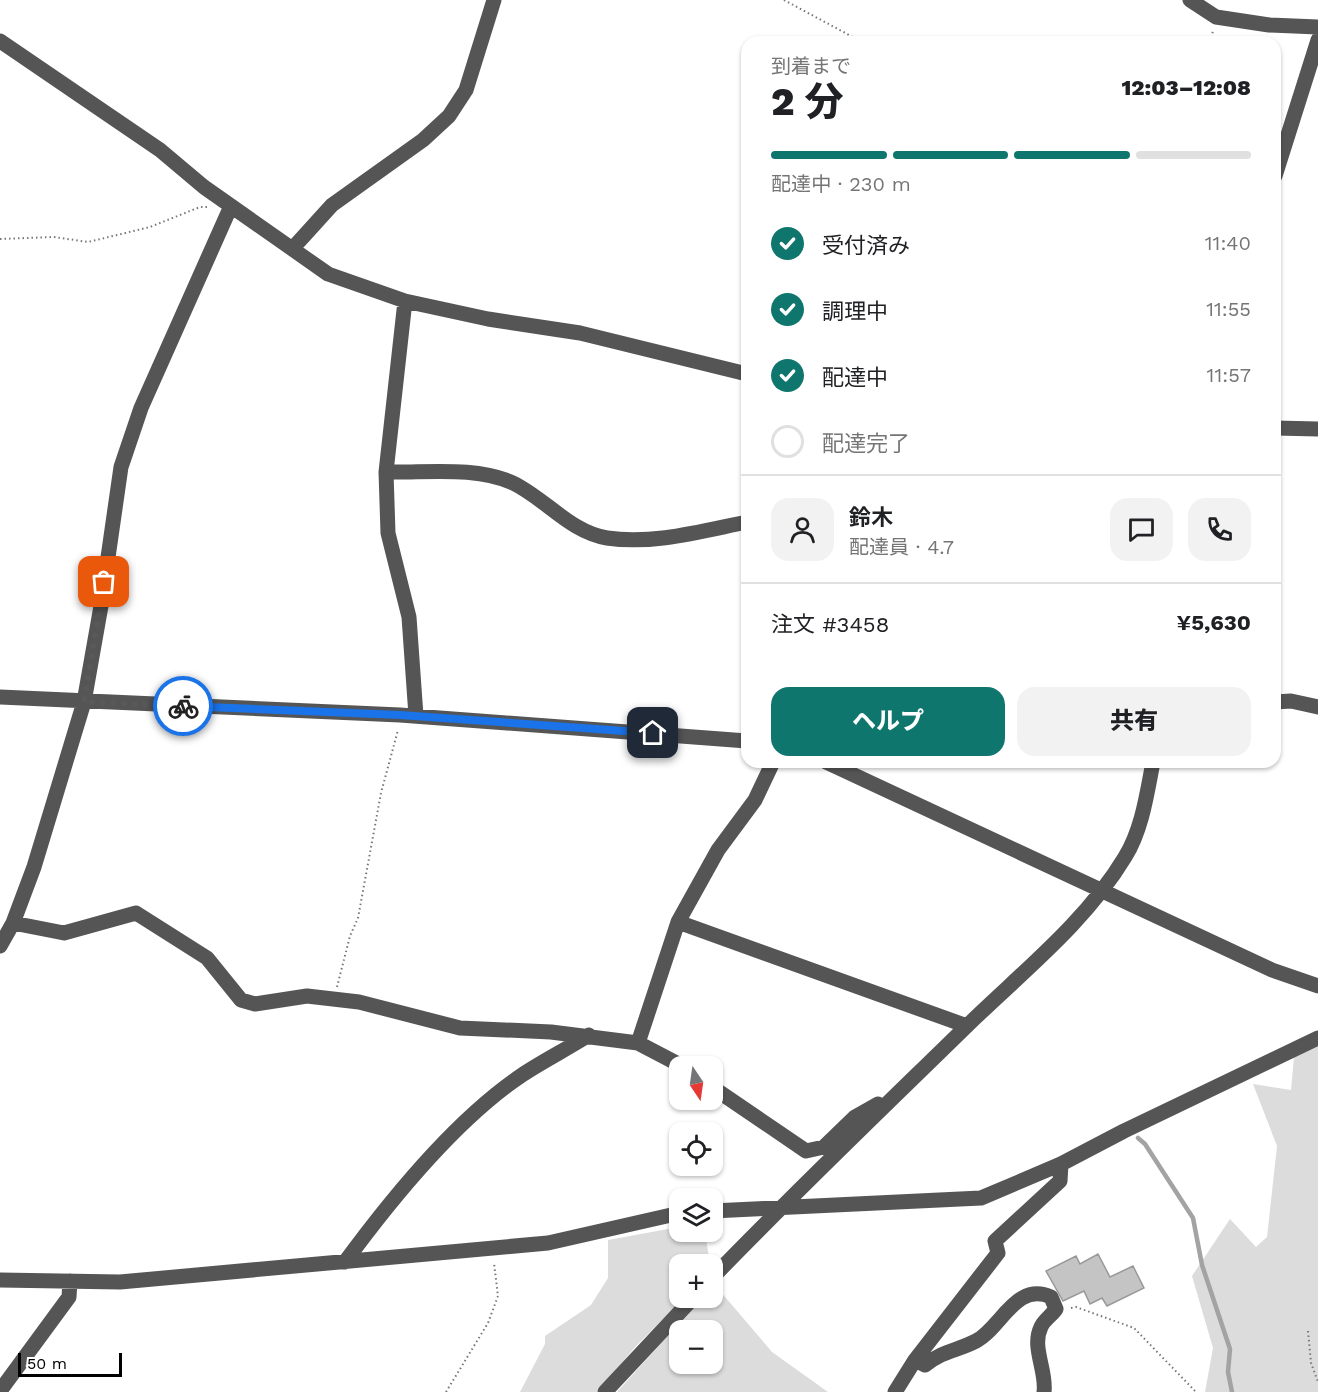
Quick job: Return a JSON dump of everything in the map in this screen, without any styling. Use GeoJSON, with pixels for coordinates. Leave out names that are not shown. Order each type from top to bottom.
{"type":"FeatureCollection","features":[{"type":"Feature","properties":{"kind":"street"},"geometry":{"type":"LineString","coordinates":[[293,248],[332,205],[423,140],[449,116],[466,90],[494,0]]}},
{"type":"Feature","properties":{"kind":"street"},"geometry":{"type":"LineString","coordinates":[[1190,0],[1216,17],[1269,25],[1318,27]]}},
{"type":"Feature","properties":{"kind":"street"},"geometry":{"type":"LineString","coordinates":[[0,40],[160,150],[231,206],[293,248],[307,261],[328,273],[405,301],[488,319],[580,333],[741,373]]}},
{"type":"Feature","properties":{"kind":"street"},"geometry":{"type":"LineString","coordinates":[[1281,157],[1318,40]]}},
{"type":"Feature","properties":{"kind":"street"},"geometry":{"type":"LineString","coordinates":[[0,946],[13,923],[34,867],[84,702],[101,606],[121,467],[141,408],[231,206]]}},
{"type":"Feature","properties":{"kind":"street"},"geometry":{"type":"LineString","coordinates":[[405,301],[386,472],[388,533],[409,618],[415,669],[416,716]]}},
{"type":"Feature","properties":{"kind":"street"},"geometry":{"type":"LineString","coordinates":[[1281,428],[1314,425]]}},
{"type":"Feature","properties":{"kind":"street"},"geometry":{"type":"LineString","coordinates":[[386,472],[466,473],[513,483],[583,530],[606,538],[637,540],[692,534],[741,523]]}},
{"type":"Feature","properties":{"kind":"street"},"geometry":{"type":"LineString","coordinates":[[0,697],[400,715],[741,741]]}},
{"type":"Feature","properties":{"kind":"street"},"geometry":{"type":"LineString","coordinates":[[1281,702],[1291,701],[1318,707]]}},
{"type":"Feature","properties":{"kind":"street"},"geometry":{"type":"LineString","coordinates":[[638,1043],[678,922],[718,850],[755,800],[770,768]]}},
{"type":"Feature","properties":{"kind":"street"},"geometry":{"type":"LineString","coordinates":[[839,768],[1272,970],[1318,986]]}},
{"type":"Feature","properties":{"kind":"street"},"geometry":{"type":"LineString","coordinates":[[723,1267],[1101,891],[1127,855],[1146,803],[1152,768]]}},
{"type":"Feature","properties":{"kind":"street"},"geometry":{"type":"LineString","coordinates":[[13,923],[64,933],[136,913],[207,958],[241,1000],[255,1004],[307,996],[359,1002],[460,1028],[589,1035],[638,1043],[669,1059]]}},
{"type":"Feature","properties":{"kind":"street"},"geometry":{"type":"LineString","coordinates":[[678,922],[967,1026]]}},
{"type":"Feature","properties":{"kind":"street"},"geometry":{"type":"LineString","coordinates":[[345,1262],[386,1206],[469,1118],[520,1076],[589,1035]]}},
{"type":"Feature","properties":{"kind":"street"},"geometry":{"type":"LineString","coordinates":[[723,1211],[981,1198],[1061,1164],[1124,1131],[1318,1038]]}},
{"type":"Feature","properties":{"kind":"street"},"geometry":{"type":"LineString","coordinates":[[723,1094],[806,1151],[824,1147],[855,1117],[897,1094]]}},
{"type":"Feature","properties":{"kind":"street"},"geometry":{"type":"LineString","coordinates":[[895,1392],[915,1359],[998,1253],[995,1241],[1060,1181],[1061,1164]]}},
{"type":"Feature","properties":{"kind":"street"},"geometry":{"type":"LineString","coordinates":[[0,1280],[120,1282],[548,1243],[669,1216]]}},
{"type":"Feature","properties":{"kind":"street"},"geometry":{"type":"LineString","coordinates":[[0,1391],[69,1297],[70,1281]]}},
{"type":"Feature","properties":{"kind":"street"},"geometry":{"type":"LineString","coordinates":[[915,1359],[925,1365],[941,1353],[978,1341],[1022,1297],[1041,1292],[1051,1297],[1056,1309],[1041,1326],[1037,1343],[1046,1379],[1044,1392]]}},
{"type":"Feature","properties":{"kind":"street"},"geometry":{"type":"LineString","coordinates":[[605,1392],[684,1308]]}},
{"type":"Feature","properties":{"kind":"path"},"geometry":{"type":"LineString","coordinates":[[784,0],[851,36]]}},
{"type":"Feature","properties":{"kind":"path"},"geometry":{"type":"LineString","coordinates":[[0,239],[54,237],[88,242],[150,227],[200,207],[231,206]]}},
{"type":"Feature","properties":{"kind":"path"},"geometry":{"type":"LineString","coordinates":[[334,999],[350,936],[358,918],[381,793],[400,715]]}},
{"type":"Feature","properties":{"kind":"path"},"geometry":{"type":"LineString","coordinates":[[446,1392],[488,1323],[498,1296],[492,1248]]}},
{"type":"Feature","properties":{"kind":"path"},"geometry":{"type":"LineString","coordinates":[[1056,1309],[1076,1307],[1134,1328],[1196,1392]]}},
{"type":"Feature","properties":{"kind":"path"},"geometry":{"type":"LineString","coordinates":[[1308,1331],[1311,1363],[1318,1382]]}},
{"type":"Feature","properties":{"kind":"shaded area"},"geometry":{"type":"Polygon","coordinates":[[[1318,1046],[1318,1392],[1205,1392],[1213,1348],[1192,1276],[1230,1219],[1256,1247],[1267,1237],[1277,1146],[1253,1084],[1291,1090],[1294,1057],[1318,1046]]]}},
{"type":"Feature","properties":{"kind":"shaded area"},"geometry":{"type":"Polygon","coordinates":[[[669,1229],[669,1242],[707,1242],[708,1254],[669,1254],[669,1308],[674,1308],[636,1346],[597,1392],[520,1392],[545,1344],[545,1336],[591,1305],[608,1278],[608,1240],[669,1229]]]}},
{"type":"Feature","properties":{"kind":"shaded area"},"geometry":{"type":"Polygon","coordinates":[[[723,1295],[772,1352],[828,1392],[617,1392],[669,1334],[669,1374],[723,1374],[723,1320],[682,1320],[693,1308],[723,1308],[723,1295]]]}},
{"type":"Feature","properties":{"kind":"building"},"geometry":{"type":"Polygon","coordinates":[[[1098,1254],[1110,1277],[1133,1266],[1144,1288],[1107,1306],[1102,1298],[1090,1304],[1084,1291],[1063,1301],[1046,1271],[1076,1256],[1080,1264],[1098,1254]]]}},
{"type":"Feature","properties":{"kind":"waterway"},"geometry":{"type":"LineString","coordinates":[[1138,1138],[1145,1144],[1193,1218],[1202,1265],[1230,1349],[1228,1372],[1232,1392]]}},
{"type":"Feature","properties":{"kind":"way so far"},"geometry":{"type":"LineString","coordinates":[[104,582],[84,702],[183,706]]}},
{"type":"Feature","properties":{"kind":"route"},"geometry":{"type":"LineString","coordinates":[[183,706],[400,715],[653,733]]}}]}
